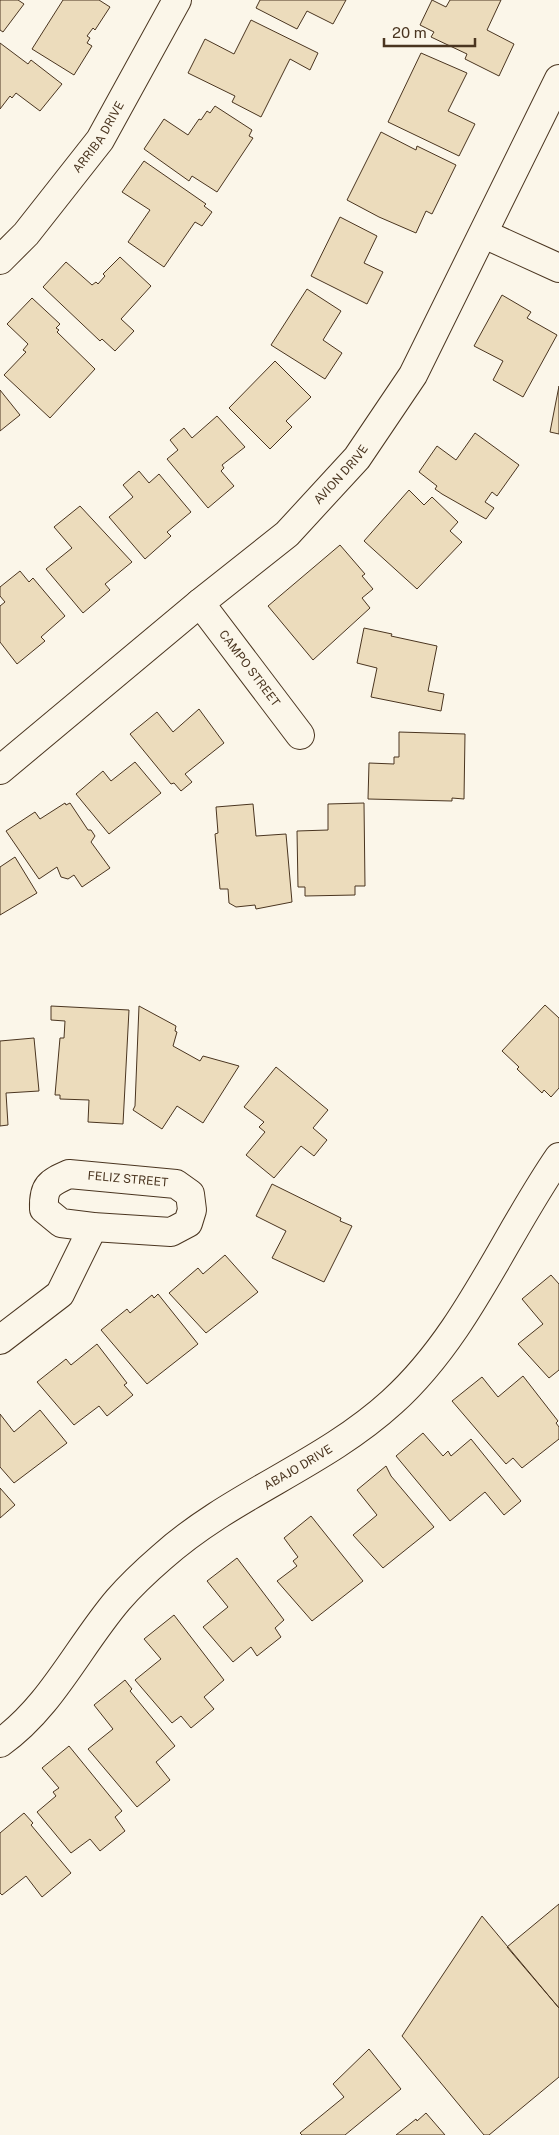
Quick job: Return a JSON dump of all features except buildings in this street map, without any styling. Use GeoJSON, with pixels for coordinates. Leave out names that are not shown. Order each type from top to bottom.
{"type":"FeatureCollection","features":[{"type":"Feature","properties":{"kind":"street","name":"ARRIBA DRIVE"},"geometry":{"type":"LineString","coordinates":[[0,260],[26,234],[100,140],[177,0]]}},
{"type":"Feature","properties":{"kind":"street","name":"AVION DRIVE"},"geometry":{"type":"LineString","coordinates":[[0,770],[200,603],[287,534],[357,458],[413,375],[484,234],[559,78]]}},
{"type":"Feature","properties":{"kind":"street"},"geometry":{"type":"LineString","coordinates":[[484,234],[559,268]]}},
{"type":"Feature","properties":{"kind":"street","name":"CAMPO STREET"},"geometry":{"type":"LineString","coordinates":[[200,603],[300,735]]}},
{"type":"Feature","properties":{"kind":"street","name":"ABAJO DRIVE"},"geometry":{"type":"LineString","coordinates":[[3,1736],[49,1696],[118,1600],[164,1556],[220,1515],[334,1447],[392,1402],[437,1352],[464,1314],[559,1157]]}},
{"type":"Feature","properties":{"kind":"street","name":"FELIZ STREET"},"geometry":{"type":"LineString","coordinates":[[69,1174],[176,1184],[190,1194],[192,1210],[188,1223],[171,1232],[93,1227],[61,1223],[44,1209],[43,1196],[50,1182],[69,1174]]}},
{"type":"Feature","properties":{"kind":"street"},"geometry":{"type":"LineString","coordinates":[[0,1340],[60,1294],[93,1227]]}}]}
